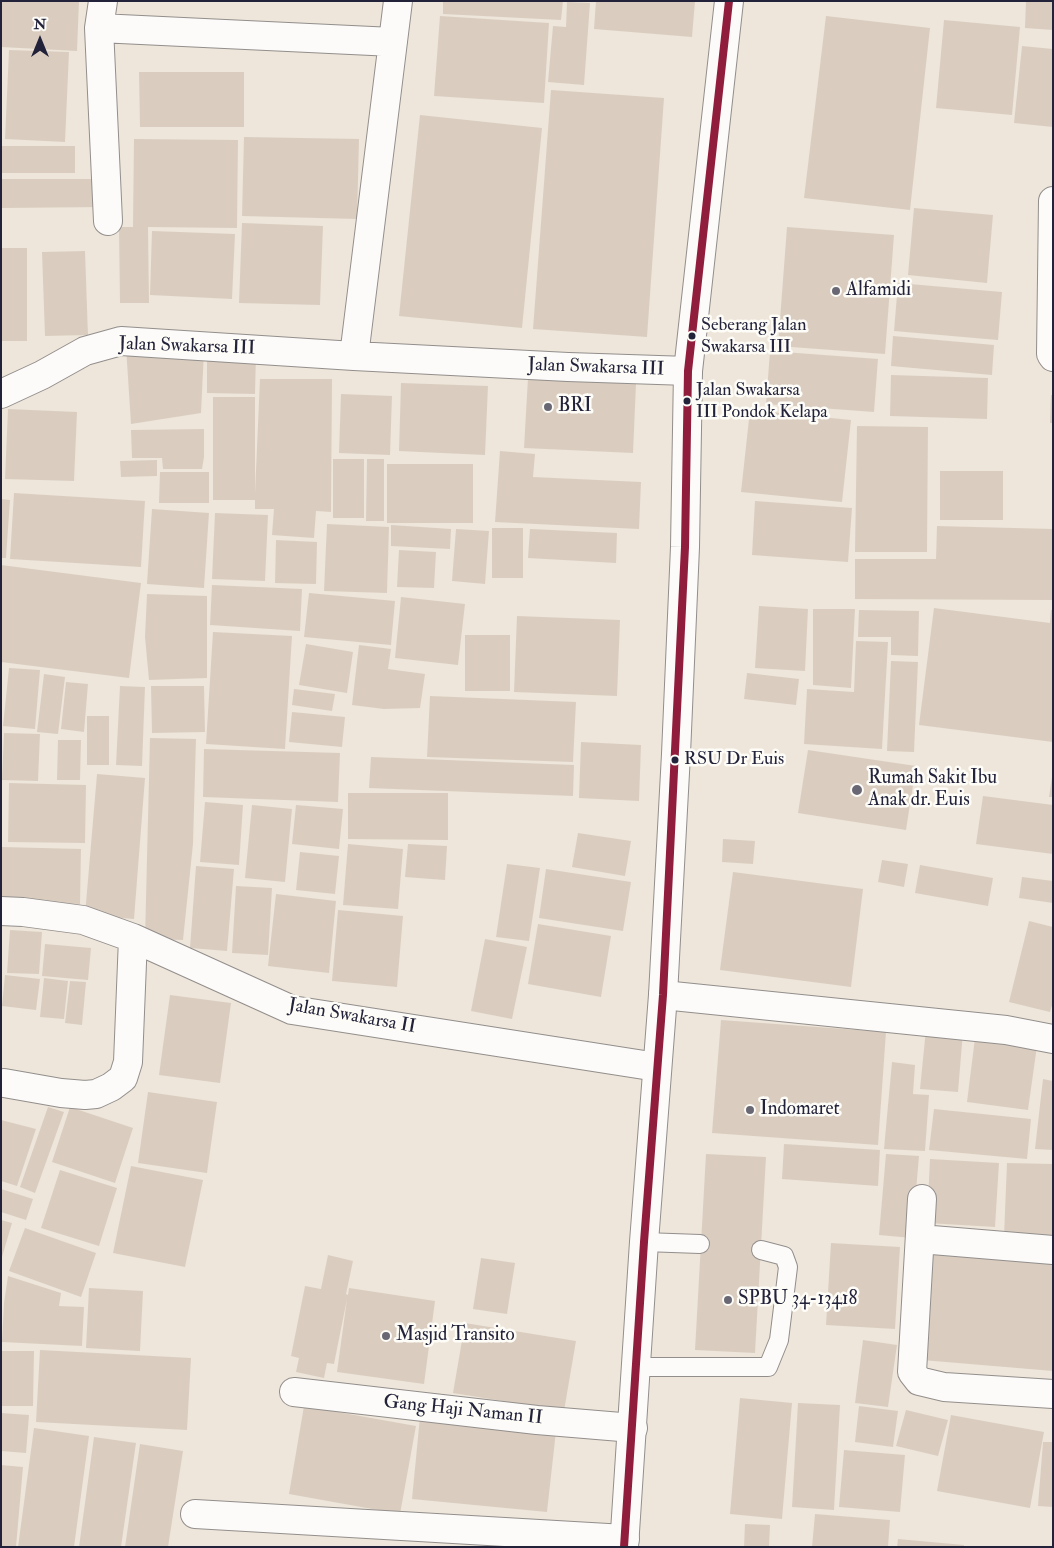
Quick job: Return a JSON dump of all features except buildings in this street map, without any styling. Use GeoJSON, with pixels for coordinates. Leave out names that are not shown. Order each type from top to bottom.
{"type":"FeatureCollection","features":[{"type":"Feature","properties":{"kind":"street"},"geometry":{"type":"LineString","coordinates":[[103,1],[99,28],[108,221]]}},
{"type":"Feature","properties":{"kind":"street"},"geometry":{"type":"LineString","coordinates":[[354,356],[398,1]]}},
{"type":"Feature","properties":{"kind":"street"},"geometry":{"type":"LineString","coordinates":[[195,1514],[624,1543],[663,995],[684,576],[688,371],[729,1]]}},
{"type":"Feature","properties":{"kind":"street"},"geometry":{"type":"LineString","coordinates":[[99,28],[393,42]]}},
{"type":"Feature","properties":{"kind":"street"},"geometry":{"type":"LineString","coordinates":[[1053,202],[1051,354],[1053,357]]}},
{"type":"Feature","properties":{"kind":"street","name":"Jalan Swakarsa III"},"geometry":{"type":"LineString","coordinates":[[1,394],[42,375],[85,351],[121,341],[354,356],[688,371]]}},
{"type":"Feature","properties":{"kind":"street","name":"Jalan Swakarsa II"},"geometry":{"type":"LineString","coordinates":[[1,911],[83,920],[133,938],[292,1010],[658,1068]]}},
{"type":"Feature","properties":{"kind":"street"},"geometry":{"type":"LineString","coordinates":[[4,1084],[85,1095],[96,1094],[111,1088],[122,1078],[128,1062],[133,938]]}},
{"type":"Feature","properties":{"kind":"street"},"geometry":{"type":"LineString","coordinates":[[663,995],[1006,1030],[1053,1039]]}},
{"type":"Feature","properties":{"kind":"street"},"geometry":{"type":"LineString","coordinates":[[922,1199],[912,1372],[919,1381],[944,1387],[1053,1394]]}},
{"type":"Feature","properties":{"kind":"street"},"geometry":{"type":"LineString","coordinates":[[920,1239],[1053,1250]]}},
{"type":"Feature","properties":{"kind":"street","name":"Gang Haji Naman II"},"geometry":{"type":"LineString","coordinates":[[294,1392],[537,1420],[633,1428]]}},
{"type":"Feature","properties":{"kind":"lane"},"geometry":{"type":"LineString","coordinates":[[644,1242],[700,1244]]}},
{"type":"Feature","properties":{"kind":"lane"},"geometry":{"type":"LineString","coordinates":[[636,1367],[768,1367],[779,1340],[788,1267],[784,1256],[761,1250]]}},
{"type":"Feature","properties":{"kind":"transit line"},"geometry":{"type":"LineString","coordinates":[[624,1547],[644,1242],[663,995],[685,547],[688,371],[729,1]]}},
{"type":"Feature","properties":{"kind":"place","name":"Alfamidi"},"geometry":{"type":"Point","coordinates":[836,291]}},
{"type":"Feature","properties":{"kind":"place","name":"Seberang Jalan Swakarsa III"},"geometry":{"type":"Point","coordinates":[692,336]}},
{"type":"Feature","properties":{"kind":"place","name":"Jalan Swakarsa III Pondok Kelapa"},"geometry":{"type":"Point","coordinates":[687,401]}},
{"type":"Feature","properties":{"kind":"place","name":"BRI"},"geometry":{"type":"Point","coordinates":[548,407]}},
{"type":"Feature","properties":{"kind":"place","name":"RSU Dr Euis"},"geometry":{"type":"Point","coordinates":[675,760]}},
{"type":"Feature","properties":{"kind":"place","name":"Rumah Sakit Ibu Anak dr. Euis"},"geometry":{"type":"Point","coordinates":[857,790]}},
{"type":"Feature","properties":{"kind":"place","name":"Indomaret"},"geometry":{"type":"Point","coordinates":[750,1110]}},
{"type":"Feature","properties":{"kind":"place","name":"SPBU 34-13418"},"geometry":{"type":"Point","coordinates":[728,1300]}},
{"type":"Feature","properties":{"kind":"place","name":"Masjid Transito"},"geometry":{"type":"Point","coordinates":[386,1336]}}]}
